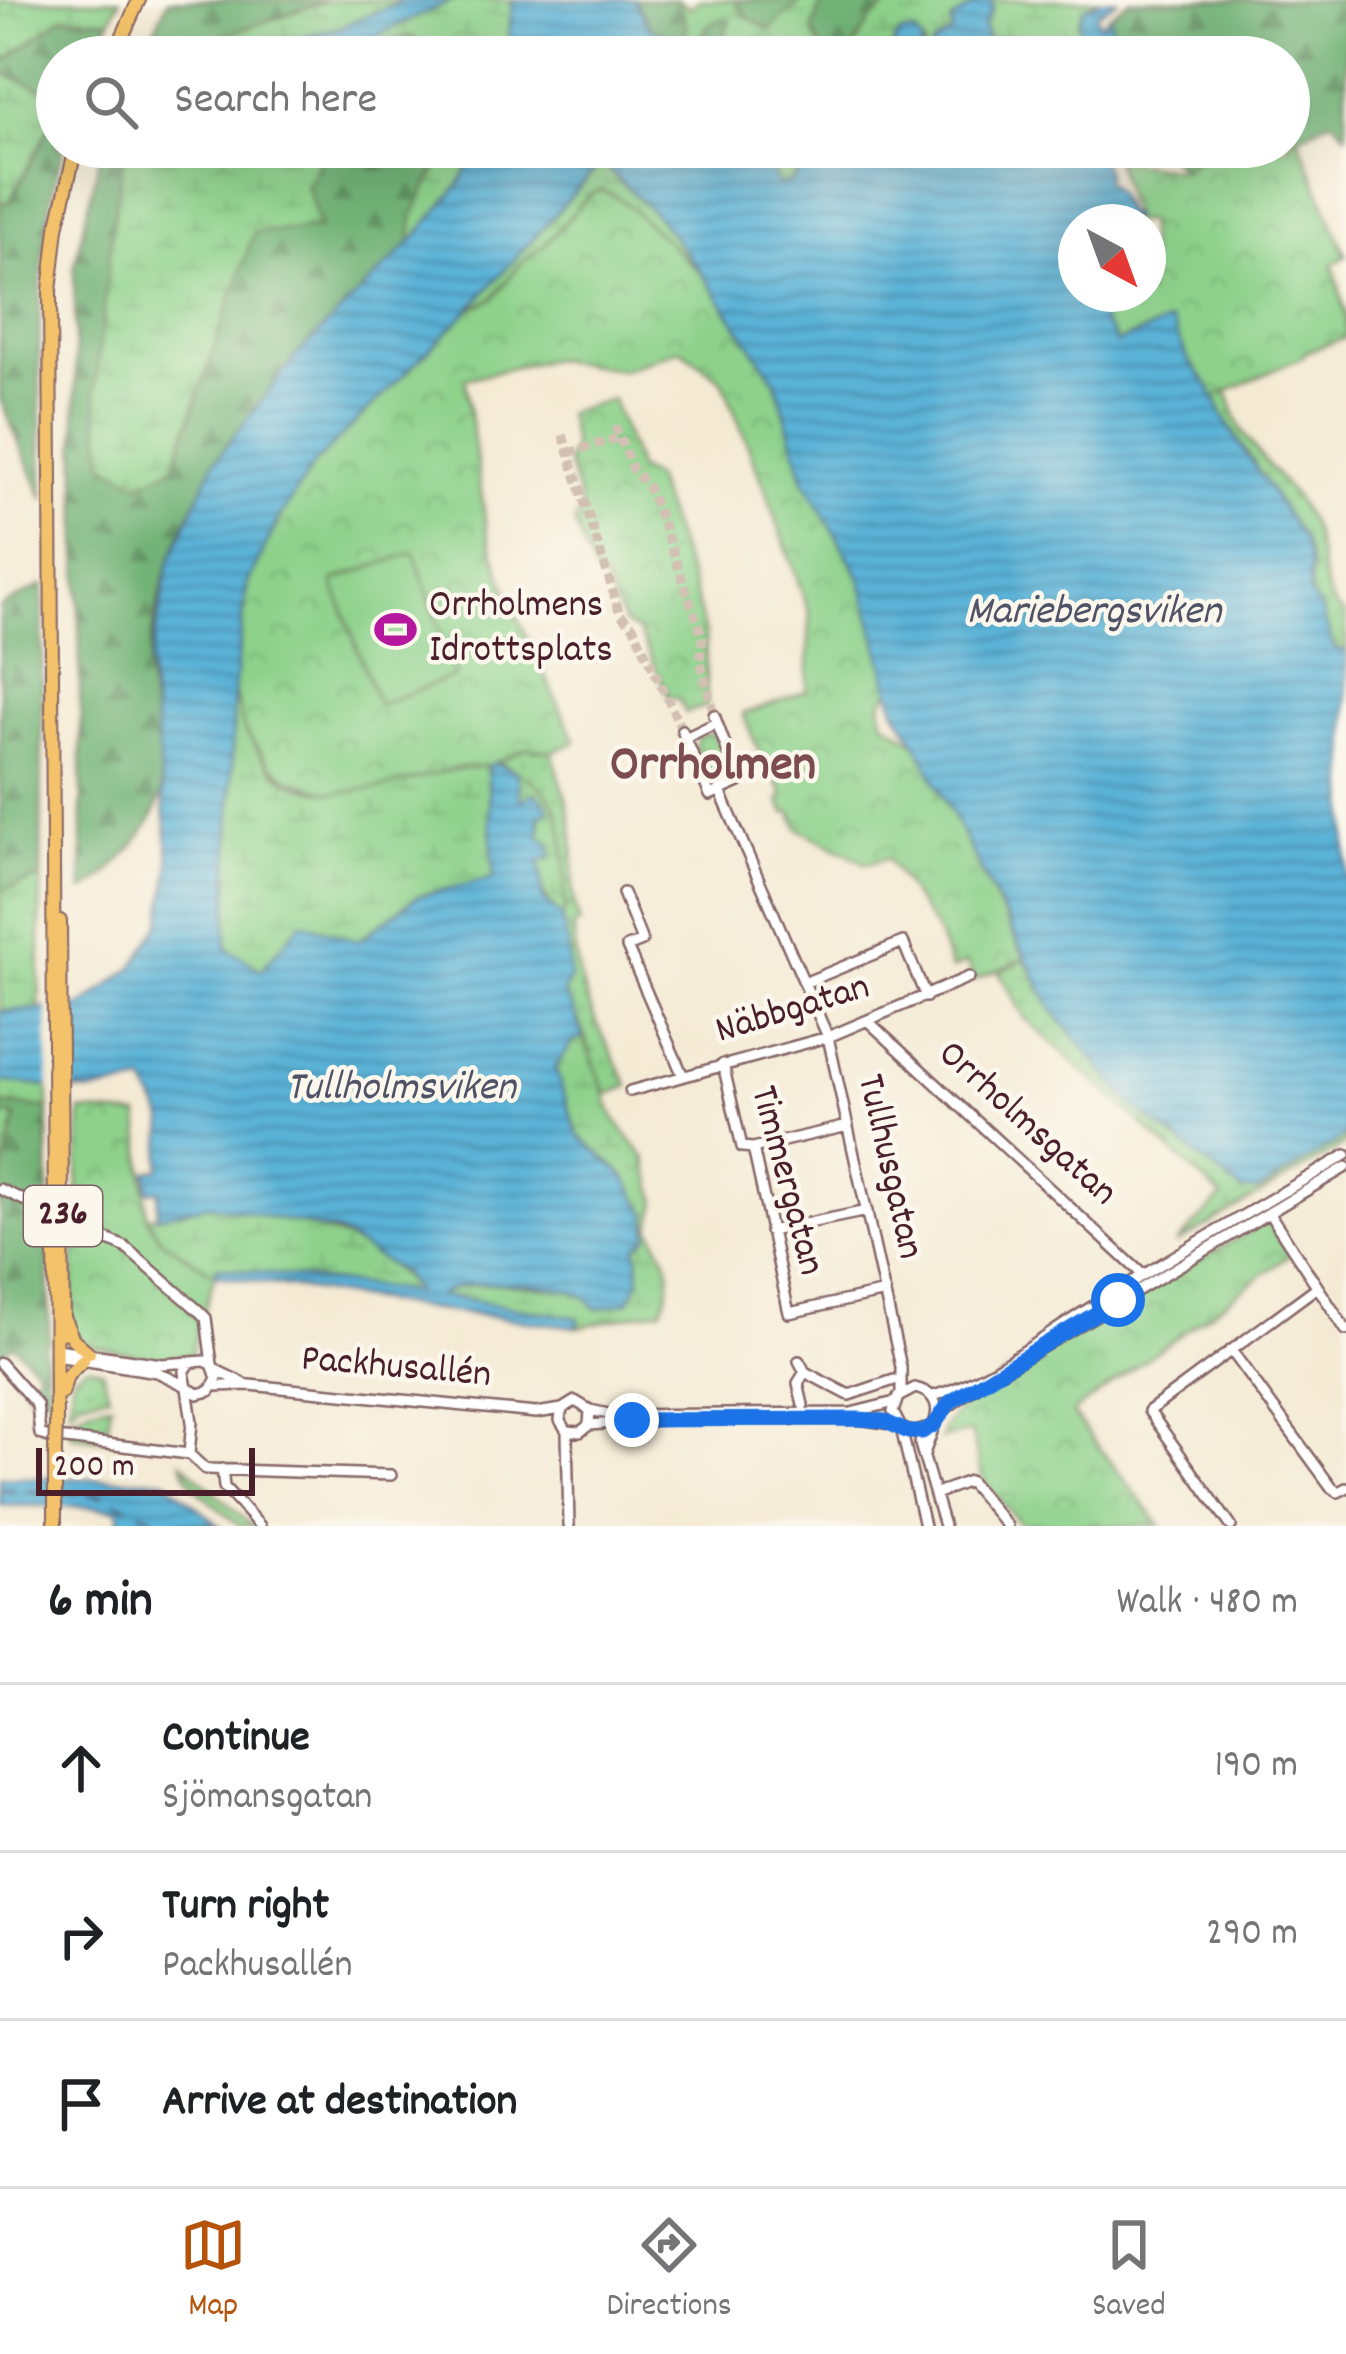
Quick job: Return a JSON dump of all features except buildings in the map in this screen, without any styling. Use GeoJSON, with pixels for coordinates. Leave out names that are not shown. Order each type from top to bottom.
{"type":"FeatureCollection","features":[{"type":"Feature","properties":{"kind":"main road"},"geometry":{"type":"LineString","coordinates":[[122,36],[139,0]]}},
{"type":"Feature","properties":{"kind":"main road","name":"236"},"geometry":{"type":"LineString","coordinates":[[58,1519],[59,1115],[50,291],[56,228],[71,168]]}},
{"type":"Feature","properties":{"kind":"main road","name":"236"},"geometry":{"type":"LineString","coordinates":[[59,1115],[63,1316],[59,1424]]}},
{"type":"Feature","properties":{"kind":"main road"},"geometry":{"type":"LineString","coordinates":[[62,1393],[67,1376],[86,1357],[63,1316]]}},
{"type":"Feature","properties":{"kind":"street","name":"Tullhusgatan"},"geometry":{"type":"LineString","coordinates":[[715,719],[739,782],[720,791],[710,795],[683,734],[715,719]]}},
{"type":"Feature","properties":{"kind":"street","name":"Tullhusgatan"},"geometry":{"type":"LineString","coordinates":[[720,791],[828,1036],[901,1367],[898,1398]]}},
{"type":"Feature","properties":{"kind":"street"},"geometry":{"type":"LineString","coordinates":[[623,893],[642,941],[627,947],[682,1076]]}},
{"type":"Feature","properties":{"kind":"street"},"geometry":{"type":"LineString","coordinates":[[804,983],[903,942],[926,997]]}},
{"type":"Feature","properties":{"kind":"street","name":"Näbbgatan"},"geometry":{"type":"LineString","coordinates":[[630,1090],[828,1036],[969,977]]}},
{"type":"Feature","properties":{"kind":"street","name":"Orrholmsgatan"},"geometry":{"type":"LineString","coordinates":[[868,1021],[1143,1275]]}},
{"type":"Feature","properties":{"kind":"street","name":"Timmergatan"},"geometry":{"type":"LineString","coordinates":[[723,1064],[742,1148],[753,1148],[789,1313],[885,1292]]}},
{"type":"Feature","properties":{"kind":"street"},"geometry":{"type":"LineString","coordinates":[[753,1148],[848,1126]]}},
{"type":"Feature","properties":{"kind":"street"},"geometry":{"type":"LineString","coordinates":[[569,1458],[590,1410],[613,1415],[859,1412],[915,1388],[931,1394],[966,1385],[1346,1156]]}},
{"type":"Feature","properties":{"kind":"street"},"geometry":{"type":"LineString","coordinates":[[944,1526],[920,1444],[922,1432],[950,1402],[1346,1167]]}},
{"type":"Feature","properties":{"kind":"street"},"geometry":{"type":"LineString","coordinates":[[0,1189],[45,1210]]}},
{"type":"Feature","properties":{"kind":"street"},"geometry":{"type":"LineString","coordinates":[[770,1231],[867,1211]]}},
{"type":"Feature","properties":{"kind":"street"},"geometry":{"type":"LineString","coordinates":[[1269,1213],[1346,1330]]}},
{"type":"Feature","properties":{"kind":"street"},"geometry":{"type":"LineString","coordinates":[[74,1225],[132,1252],[206,1318],[214,1367],[212,1389],[191,1422]]}},
{"type":"Feature","properties":{"kind":"street"},"geometry":{"type":"LineString","coordinates":[[1231,1526],[1149,1411],[1317,1287]]}},
{"type":"Feature","properties":{"kind":"street"},"geometry":{"type":"LineString","coordinates":[[189,1454],[191,1422],[184,1372],[206,1336]]}},
{"type":"Feature","properties":{"kind":"street"},"geometry":{"type":"LineString","coordinates":[[1231,1349],[1322,1477],[1342,1490]]}},
{"type":"Feature","properties":{"kind":"street"},"geometry":{"type":"LineString","coordinates":[[59,1353],[214,1367]]}},
{"type":"Feature","properties":{"kind":"street"},"geometry":{"type":"LineString","coordinates":[[86,1357],[157,1372],[198,1394],[212,1389]]}},
{"type":"Feature","properties":{"kind":"street"},"geometry":{"type":"LineString","coordinates":[[0,1363],[37,1405],[40,1434],[189,1454],[206,1469],[392,1475]]}},
{"type":"Feature","properties":{"kind":"street"},"geometry":{"type":"LineString","coordinates":[[803,1406],[798,1382],[802,1366],[848,1395],[894,1380]]}},
{"type":"Feature","properties":{"kind":"street","name":"Packhusallén"},"geometry":{"type":"LineString","coordinates":[[214,1367],[250,1385]]}},
{"type":"Feature","properties":{"kind":"street","name":"Tullhusgatan"},"geometry":{"type":"LineString","coordinates":[[901,1367],[915,1388]]}},
{"type":"Feature","properties":{"kind":"street","name":"Packhusallén"},"geometry":{"type":"LineString","coordinates":[[212,1389],[250,1385],[536,1414],[575,1401],[590,1410]]}},
{"type":"Feature","properties":{"kind":"street"},"geometry":{"type":"LineString","coordinates":[[874,1390],[877,1402]]}},
{"type":"Feature","properties":{"kind":"street"},"geometry":{"type":"LineString","coordinates":[[924,1454],[936,1419],[931,1394]]}},
{"type":"Feature","properties":{"kind":"street"},"geometry":{"type":"LineString","coordinates":[[898,1398],[898,1424],[924,1526]]}},
{"type":"Feature","properties":{"kind":"street"},"geometry":{"type":"LineString","coordinates":[[562,1409],[569,1458],[569,1526]]}},
{"type":"Feature","properties":{"kind":"street","name":"Packhusallén"},"geometry":{"type":"LineString","coordinates":[[536,1414],[564,1427],[585,1428]]}},
{"type":"Feature","properties":{"kind":"street"},"geometry":{"type":"LineString","coordinates":[[585,1428],[641,1420],[860,1419],[878,1415],[922,1432]]}},
{"type":"Feature","properties":{"kind":"street"},"geometry":{"type":"LineString","coordinates":[[222,1469],[224,1487],[260,1526]]}},
{"type":"Feature","properties":{"kind":"street"},"geometry":{"type":"LineString","coordinates":[[935,1494],[969,1481],[1007,1526]]}},
{"type":"Feature","properties":{"kind":"green space"},"geometry":{"type":"Polygon","coordinates":[[[0,0],[120,0],[110,20],[62,17],[0,65],[0,0]]]}},
{"type":"Feature","properties":{"kind":"green space"},"geometry":{"type":"Polygon","coordinates":[[[168,0],[329,0],[224,36],[152,36],[168,0]]]}},
{"type":"Feature","properties":{"kind":"green space"},"geometry":{"type":"Polygon","coordinates":[[[329,0],[404,0],[338,28],[305,36],[224,36],[329,0]]]}},
{"type":"Feature","properties":{"kind":"green space"},"geometry":{"type":"Polygon","coordinates":[[[453,0],[513,0],[509,36],[376,36],[453,0]]]}},
{"type":"Feature","properties":{"kind":"green space"},"geometry":{"type":"Polygon","coordinates":[[[634,0],[678,0],[684,36],[654,33],[634,0]]]}},
{"type":"Feature","properties":{"kind":"green space"},"geometry":{"type":"Polygon","coordinates":[[[678,0],[690,8],[699,0],[736,0],[743,15],[770,30],[802,0],[822,0],[814,36],[724,36],[729,20],[725,19],[714,22],[704,36],[683,36],[687,29],[678,0]]]}},
{"type":"Feature","properties":{"kind":"green space"},"geometry":{"type":"Polygon","coordinates":[[[736,0],[802,0],[770,30],[743,15],[736,0]]]}},
{"type":"Feature","properties":{"kind":"green space"},"geometry":{"type":"Polygon","coordinates":[[[822,0],[895,0],[871,20],[861,36],[814,36],[822,0]]]}},
{"type":"Feature","properties":{"kind":"green space"},"geometry":{"type":"Polygon","coordinates":[[[895,0],[982,0],[951,22],[948,36],[918,36],[915,32],[861,36],[871,20],[895,0]]]}},
{"type":"Feature","properties":{"kind":"green space"},"geometry":{"type":"Polygon","coordinates":[[[991,0],[1102,0],[1084,11],[1084,36],[987,36],[984,26],[993,8],[991,0]]]}},
{"type":"Feature","properties":{"kind":"green space"},"geometry":{"type":"Polygon","coordinates":[[[1130,0],[1346,0],[1346,134],[1332,119],[1310,131],[1310,36],[1112,36],[1110,15],[1130,0]]]}},
{"type":"Feature","properties":{"kind":"green space"},"geometry":{"type":"Polygon","coordinates":[[[62,17],[110,20],[104,36],[37,36],[62,17]]]}},
{"type":"Feature","properties":{"kind":"green space"},"geometry":{"type":"Polygon","coordinates":[[[729,20],[724,36],[704,36],[710,24],[729,20]]]}},
{"type":"Feature","properties":{"kind":"green space"},"geometry":{"type":"Polygon","coordinates":[[[36,37],[36,87],[0,72],[0,65],[36,37]]]}},
{"type":"Feature","properties":{"kind":"green space"},"geometry":{"type":"Polygon","coordinates":[[[0,72],[36,87],[36,152],[9,202],[0,203],[0,72]]]}},
{"type":"Feature","properties":{"kind":"green space"},"geometry":{"type":"Polygon","coordinates":[[[36,153],[36,168],[59,168],[46,234],[39,322],[44,500],[0,399],[0,203],[10,202],[36,153]]]}},
{"type":"Feature","properties":{"kind":"green space"},"geometry":{"type":"Polygon","coordinates":[[[1310,167],[1346,256],[1333,265],[1346,315],[1346,338],[1305,352],[1214,397],[1187,359],[1171,322],[1115,343],[1101,321],[1109,312],[1166,312],[1166,204],[1128,204],[1117,168],[1310,167]]]}},
{"type":"Feature","properties":{"kind":"green space"},"geometry":{"type":"Polygon","coordinates":[[[97,168],[124,168],[228,298],[254,232],[307,187],[316,168],[436,168],[413,216],[411,242],[273,387],[216,466],[192,510],[167,570],[150,655],[160,799],[133,846],[83,891],[74,267],[97,168]]]}},
{"type":"Feature","properties":{"kind":"green space"},"geometry":{"type":"Polygon","coordinates":[[[122,168],[316,168],[307,187],[320,228],[254,232],[174,466],[140,484],[104,463],[95,389],[122,168]]]}},
{"type":"Feature","properties":{"kind":"green space"},"geometry":{"type":"Polygon","coordinates":[[[436,168],[468,168],[411,242],[413,216],[436,168]]]}},
{"type":"Feature","properties":{"kind":"green space"},"geometry":{"type":"Polygon","coordinates":[[[597,168],[606,168],[657,216],[704,276],[622,200],[601,190],[589,195],[546,244],[519,265],[493,298],[469,310],[597,168]]]}},
{"type":"Feature","properties":{"kind":"green space"},"geometry":{"type":"Polygon","coordinates":[[[765,168],[803,168],[791,182],[778,185],[765,168]]]}},
{"type":"Feature","properties":{"kind":"green space"},"geometry":{"type":"Polygon","coordinates":[[[601,190],[622,200],[704,276],[776,382],[804,480],[860,577],[891,689],[881,703],[883,720],[917,744],[1025,959],[974,980],[967,963],[951,969],[937,932],[887,858],[867,864],[799,829],[791,812],[785,813],[779,800],[784,797],[765,767],[743,714],[807,691],[810,615],[722,380],[680,349],[623,370],[550,359],[465,379],[487,533],[512,605],[576,742],[552,752],[527,748],[487,766],[332,793],[290,780],[269,764],[244,730],[234,690],[247,585],[279,518],[314,464],[469,310],[494,298],[519,265],[546,244],[589,195],[601,190]]]}},
{"type":"Feature","properties":{"kind":"green space"},"geometry":{"type":"Polygon","coordinates":[[[1182,340],[1231,389],[1227,392],[1241,428],[1309,521],[1326,587],[1346,615],[1346,651],[1334,648],[1321,608],[1310,596],[1310,564],[1303,541],[1187,359],[1182,340]]]}},
{"type":"Feature","properties":{"kind":"green space"},"geometry":{"type":"Polygon","coordinates":[[[612,399],[638,470],[654,478],[705,634],[707,706],[686,713],[678,698],[670,699],[639,632],[624,623],[604,580],[594,572],[574,523],[582,508],[567,461],[573,447],[567,413],[612,399]]]}},
{"type":"Feature","properties":{"kind":"green space","name":"Orrholmens Idrottsplats"},"geometry":{"type":"Polygon","coordinates":[[[414,552],[455,676],[378,705],[333,581],[414,552]]]}},
{"type":"Feature","properties":{"kind":"green space"},"geometry":{"type":"Polygon","coordinates":[[[43,585],[41,878],[0,891],[0,607],[43,585]]]}},
{"type":"Feature","properties":{"kind":"green space"},"geometry":{"type":"Polygon","coordinates":[[[234,690],[252,741],[275,772],[303,787],[335,791],[487,766],[494,878],[418,896],[358,941],[261,971],[227,949],[234,690]]]}},
{"type":"Feature","properties":{"kind":"green space"},"geometry":{"type":"Polygon","coordinates":[[[708,733],[718,738],[732,775],[719,785],[708,781],[695,747],[698,737],[708,733]]]}},
{"type":"Feature","properties":{"kind":"green space"},"geometry":{"type":"Polygon","coordinates":[[[527,748],[552,752],[568,804],[574,902],[580,923],[574,926],[578,969],[591,1009],[629,1086],[606,1095],[579,1022],[562,992],[570,980],[558,822],[539,790],[498,761],[527,748]]]}},
{"type":"Feature","properties":{"kind":"green space"},"geometry":{"type":"Polygon","coordinates":[[[517,772],[536,784],[558,813],[564,848],[562,917],[540,885],[540,860],[550,858],[550,843],[540,837],[540,813],[520,801],[517,772]]]}},
{"type":"Feature","properties":{"kind":"green space"},"geometry":{"type":"Polygon","coordinates":[[[41,878],[39,1011],[0,1011],[0,891],[41,878]]]}},
{"type":"Feature","properties":{"kind":"green space"},"geometry":{"type":"Polygon","coordinates":[[[1025,959],[1053,1011],[1258,1191],[1346,1136],[1346,1144],[1176,1244],[1222,1197],[1025,1018],[999,972],[1025,959]]]}},
{"type":"Feature","properties":{"kind":"green space"},"geometry":{"type":"Polygon","coordinates":[[[583,1037],[616,1121],[646,1159],[657,1202],[651,1227],[670,1275],[662,1309],[578,1327],[579,1319],[439,1296],[487,1283],[580,1292],[624,1175],[578,1135],[555,1068],[573,1041],[583,1037]]]}},
{"type":"Feature","properties":{"kind":"green space"},"geometry":{"type":"Polygon","coordinates":[[[0,1081],[49,1086],[48,1108],[0,1104],[0,1081]]]}},
{"type":"Feature","properties":{"kind":"green space"},"geometry":{"type":"Polygon","coordinates":[[[0,1104],[48,1108],[49,1341],[44,1345],[49,1397],[31,1394],[23,1386],[39,1371],[13,1344],[0,1355],[0,1104]]]}},
{"type":"Feature","properties":{"kind":"green space"},"geometry":{"type":"Polygon","coordinates":[[[81,1111],[139,1116],[147,1217],[160,1239],[215,1275],[191,1355],[161,1360],[83,1344],[75,1338],[71,1324],[81,1111]]]}},
{"type":"Feature","properties":{"kind":"green space"},"geometry":{"type":"Polygon","coordinates":[[[2,1114],[16,1117],[2,1180],[0,1179],[2,1114]]]}},
{"type":"Feature","properties":{"kind":"green space"},"geometry":{"type":"Polygon","coordinates":[[[210,1204],[295,1222],[349,1240],[397,1271],[416,1293],[217,1267],[215,1275],[160,1239],[147,1217],[210,1204]]]}},
{"type":"Feature","properties":{"kind":"green space"},"geometry":{"type":"Polygon","coordinates":[[[1267,1221],[1290,1255],[1072,1413],[1161,1526],[1022,1526],[983,1480],[971,1432],[941,1439],[963,1405],[1030,1359],[1267,1221]]]}},
{"type":"Feature","properties":{"kind":"green space"},"geometry":{"type":"Polygon","coordinates":[[[88,1365],[102,1370],[109,1394],[79,1400],[69,1411],[73,1375],[88,1365]]]}},
{"type":"Feature","properties":{"kind":"green space"},"geometry":{"type":"Polygon","coordinates":[[[111,1403],[106,1439],[70,1435],[74,1420],[83,1411],[111,1403]]]}},
{"type":"Feature","properties":{"kind":"green space"},"geometry":{"type":"Polygon","coordinates":[[[182,1462],[252,1526],[239,1526],[205,1497],[182,1462]]]}},
{"type":"Feature","properties":{"kind":"water"},"geometry":{"type":"Polygon","coordinates":[[[404,0],[453,0],[376,36],[305,36],[338,28],[404,0]]]}},
{"type":"Feature","properties":{"kind":"water"},"geometry":{"type":"Polygon","coordinates":[[[513,0],[634,0],[650,28],[665,36],[509,36],[513,0]]]}},
{"type":"Feature","properties":{"kind":"water"},"geometry":{"type":"Polygon","coordinates":[[[982,0],[991,0],[986,36],[947,36],[952,33],[952,20],[982,0]]]}},
{"type":"Feature","properties":{"kind":"water"},"geometry":{"type":"Polygon","coordinates":[[[1117,0],[1096,15],[1101,25],[1110,15],[1112,36],[1083,36],[1078,24],[1084,8],[1117,0]]]}},
{"type":"Feature","properties":{"kind":"water","name":"Mariebergsviken"},"geometry":{"type":"Polygon","coordinates":[[[468,168],[597,168],[469,310],[314,464],[279,518],[247,585],[234,690],[227,948],[261,970],[302,922],[358,941],[418,896],[494,878],[487,766],[496,763],[517,772],[520,800],[536,793],[548,805],[548,812],[540,814],[540,837],[550,843],[551,858],[540,860],[543,899],[562,917],[570,980],[563,992],[583,1037],[573,1042],[555,1068],[578,1135],[624,1175],[647,1214],[649,1236],[637,1247],[640,1281],[628,1302],[597,1309],[584,1296],[543,1286],[467,1285],[440,1295],[579,1318],[578,1327],[215,1275],[217,1267],[415,1292],[401,1272],[337,1232],[210,1204],[157,1217],[159,1191],[148,1191],[147,1171],[160,1169],[164,1120],[145,1083],[91,1092],[0,1081],[0,1011],[82,1006],[133,967],[161,922],[170,867],[149,665],[169,563],[214,462],[296,356],[411,242],[468,168]]]}},
{"type":"Feature","properties":{"kind":"water","name":"Mariebergsviken"},"geometry":{"type":"Polygon","coordinates":[[[606,168],[771,168],[778,185],[791,182],[803,168],[1104,168],[1104,180],[1121,204],[1058,204],[1058,312],[1109,312],[1101,321],[1115,343],[1171,321],[1188,359],[1303,540],[1310,564],[1310,596],[1321,608],[1334,648],[1346,651],[1346,1136],[1258,1191],[1241,1190],[1131,1104],[1053,1011],[895,709],[860,577],[804,480],[776,382],[657,216],[606,168]]]}},
{"type":"Feature","properties":{"kind":"water"},"geometry":{"type":"Polygon","coordinates":[[[0,1477],[165,1480],[220,1526],[119,1526],[119,1510],[0,1505],[0,1477]]]}},
{"type":"Feature","properties":{"kind":"pier"},"geometry":{"type":"Polygon","coordinates":[[[73,1001],[73,1096],[49,1092],[47,1004],[73,1001]]]}},
{"type":"Feature","properties":{"kind":"ferry route"},"geometry":{"type":"LineString","coordinates":[[0,1488],[52,1493]]}},
{"type":"Feature","properties":{"kind":"ferry route"},"geometry":{"type":"LineString","coordinates":[[62,1493],[102,1496],[173,1526]]}},
{"type":"Feature","properties":{"kind":"tunnel"},"geometry":{"type":"LineString","coordinates":[[615,426],[662,521],[703,638],[700,660],[714,715]]}},
{"type":"Feature","properties":{"kind":"tunnel"},"geometry":{"type":"LineString","coordinates":[[563,435],[620,614],[633,626],[682,730]]}},
{"type":"Feature","properties":{"kind":"tunnel"},"geometry":{"type":"LineString","coordinates":[[569,453],[620,437]]}},
{"type":"Feature","properties":{"kind":"place","name":"Orrholmens Idrottsplats"},"geometry":{"type":"Point","coordinates":[395,629]}},
{"type":"Feature","properties":{"kind":"district","name":"Orrholmen"},"geometry":{"type":"Point","coordinates":[713,768]}},
{"type":"Feature","properties":{"kind":"route"},"geometry":{"type":"LineString","coordinates":[[632,1420],[860,1419],[922,1432],[934,1425],[950,1402],[1118,1300]]}},
{"type":"Feature","properties":{"kind":"water label","name":"Tullholmsviken"},"geometry":{"type":"Point","coordinates":[401,1090]}}]}
